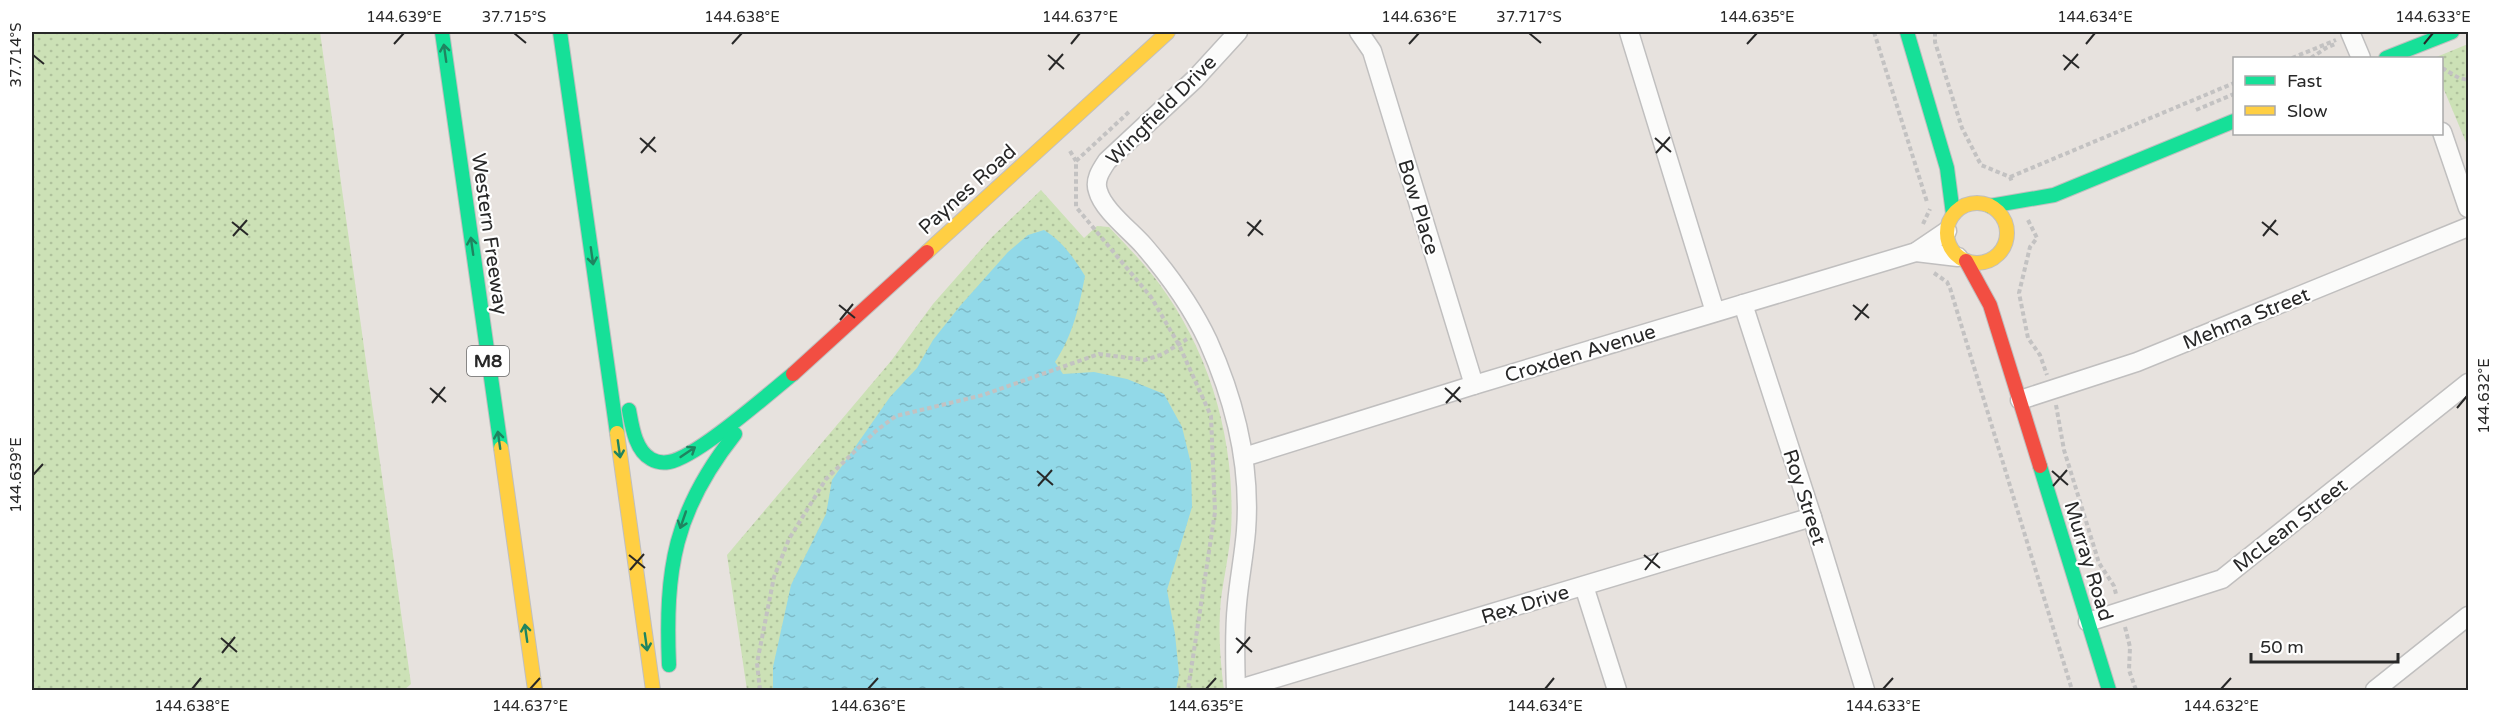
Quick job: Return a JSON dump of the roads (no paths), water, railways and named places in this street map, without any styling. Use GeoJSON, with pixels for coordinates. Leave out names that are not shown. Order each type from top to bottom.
{"type":"FeatureCollection","features":[{"type":"Feature","properties":{"kind":"main road","name":"Western Freeway"},"geometry":{"type":"LineString","coordinates":[[442,32],[535,690]]}},
{"type":"Feature","properties":{"kind":"main road"},"geometry":{"type":"LineString","coordinates":[[560,32],[653,690]]}},
{"type":"Feature","properties":{"kind":"main road","name":"Paynes Road"},"geometry":{"type":"LineString","coordinates":[[793,374],[1168,32]]}},
{"type":"Feature","properties":{"kind":"main road"},"geometry":{"type":"LineString","coordinates":[[1907,32],[1947,168],[1953,214],[1947,231],[1952,250],[1962,259],[1985,262],[1997,256],[2007,238],[2054,195]]}},
{"type":"Feature","properties":{"kind":"main road"},"geometry":{"type":"LineString","coordinates":[[2392,57],[2411,54],[2452,32]]}},
{"type":"Feature","properties":{"kind":"main road"},"geometry":{"type":"LineString","coordinates":[[563,54],[606,261]]}},
{"type":"Feature","properties":{"kind":"main road"},"geometry":{"type":"LineString","coordinates":[[1953,214],[1960,208],[2054,195],[2233,122]]}},
{"type":"Feature","properties":{"kind":"main road"},"geometry":{"type":"LineString","coordinates":[[1947,168],[1984,204],[2002,216],[2007,225],[2007,238]]}},
{"type":"Feature","properties":{"kind":"main road","name":"Murray Road"},"geometry":{"type":"LineString","coordinates":[[1990,305],[1997,256]]}},
{"type":"Feature","properties":{"kind":"main road","name":"Murray Road"},"geometry":{"type":"LineString","coordinates":[[1962,259],[1990,305],[2109,690]]}},
{"type":"Feature","properties":{"kind":"main road"},"geometry":{"type":"LineString","coordinates":[[627,394],[636,440],[650,458],[669,462],[693,449],[793,374]]}},
{"type":"Feature","properties":{"kind":"main road"},"geometry":{"type":"LineString","coordinates":[[670,679],[666,623],[668,585],[685,513],[707,468],[793,374]]}},
{"type":"Feature","properties":{"kind":"street","name":"Wingfield Drive"},"geometry":{"type":"LineString","coordinates":[[1236,690],[1237,602],[1246,530],[1244,457],[1233,406],[1202,328],[1176,286],[1104,203],[1096,183],[1099,173],[1107,162],[1195,79],[1238,32]]}},
{"type":"Feature","properties":{"kind":"street","name":"Bow Place"},"geometry":{"type":"LineString","coordinates":[[1359,32],[1371,51],[1474,385]]}},
{"type":"Feature","properties":{"kind":"street"},"geometry":{"type":"LineString","coordinates":[[1629,32],[1715,312]]}},
{"type":"Feature","properties":{"kind":"street"},"geometry":{"type":"LineString","coordinates":[[2350,33],[2361,57]]}},
{"type":"Feature","properties":{"kind":"street"},"geometry":{"type":"LineString","coordinates":[[2443,135],[2469,208]]}},
{"type":"Feature","properties":{"kind":"street","name":"Mehma Street"},"geometry":{"type":"LineString","coordinates":[[2020,400],[2137,362],[2469,227]]}},
{"type":"Feature","properties":{"kind":"street","name":"Croxden Avenue"},"geometry":{"type":"LineString","coordinates":[[1244,457],[1474,385],[1923,250],[1947,231]]}},
{"type":"Feature","properties":{"kind":"street","name":"Croxden Avenue"},"geometry":{"type":"LineString","coordinates":[[1923,250],[1962,259]]}},
{"type":"Feature","properties":{"kind":"street","name":"Roy Street"},"geometry":{"type":"LineString","coordinates":[[1743,304],[1812,517],[1864,690]]}},
{"type":"Feature","properties":{"kind":"street","name":"McLean Street"},"geometry":{"type":"LineString","coordinates":[[2088,622],[2222,579],[2469,383]]}},
{"type":"Feature","properties":{"kind":"street","name":"Rex Drive"},"geometry":{"type":"LineString","coordinates":[[1236,690],[1812,517]]}},
{"type":"Feature","properties":{"kind":"street"},"geometry":{"type":"LineString","coordinates":[[1584,586],[1617,690]]}},
{"type":"Feature","properties":{"kind":"street"},"geometry":{"type":"LineString","coordinates":[[2375,690],[2469,616]]}},
{"type":"Feature","properties":{"kind":"water"},"geometry":{"type":"Polygon","coordinates":[[[1044,230],[1067,250],[1085,276],[1071,331],[1055,362],[1063,374],[1094,372],[1127,379],[1164,394],[1182,427],[1191,464],[1192,507],[1167,590],[1179,674],[1176,690],[773,690],[773,667],[791,585],[826,514],[832,480],[890,397],[917,368],[933,340],[960,306],[1008,252],[1028,235],[1044,230]]]}}]}
